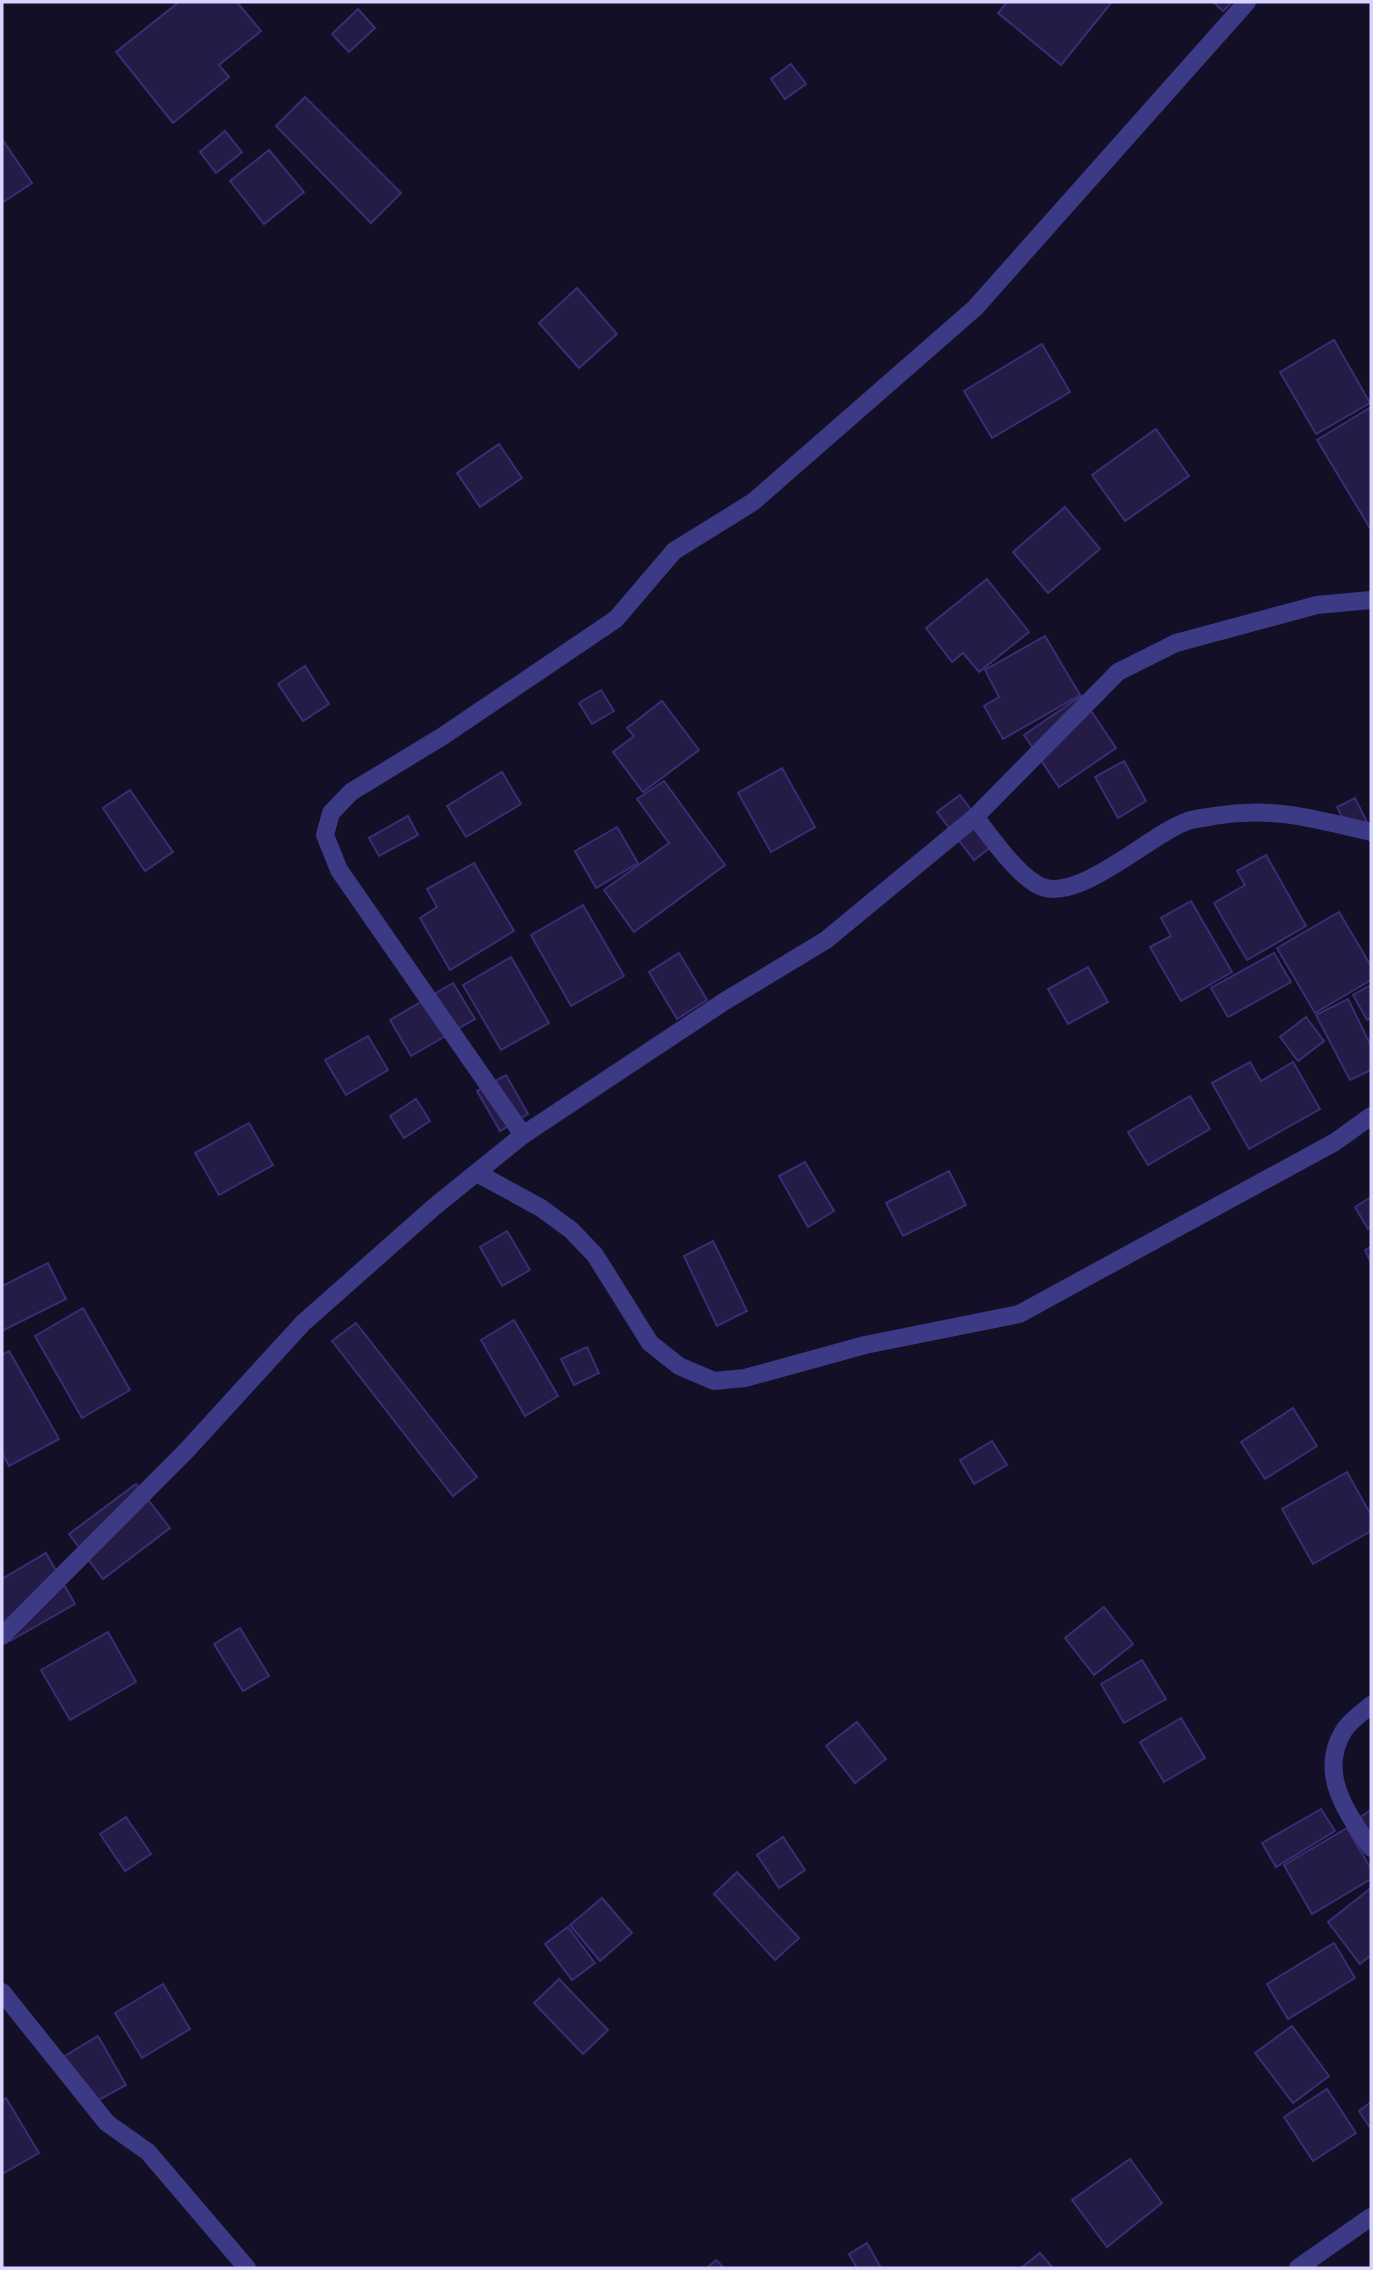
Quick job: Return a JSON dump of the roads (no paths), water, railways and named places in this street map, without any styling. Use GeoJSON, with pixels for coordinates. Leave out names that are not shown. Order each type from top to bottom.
{"type":"FeatureCollection","features":[{"type":"Feature","properties":{"kind":"street"},"geometry":{"type":"LineString","coordinates":[[523,1135],[339,870],[325,835],[331,813],[351,792],[443,736],[616,619],[674,551],[753,502],[975,308],[1247,2]]}},
{"type":"Feature","properties":{"kind":"street"},"geometry":{"type":"LineString","coordinates":[[2,1636],[187,1450],[303,1323],[477,1172],[523,1135],[725,1001],[826,940],[975,817],[1118,672],[1176,643],[1317,605],[1371,600]]}},
{"type":"Feature","properties":{"kind":"street"},"geometry":{"type":"LineString","coordinates":[[975,817],[1037,886],[1056,888],[1091,879],[1186,821],[1238,812],[1290,813],[1371,832]]}},
{"type":"Feature","properties":{"kind":"street"},"geometry":{"type":"LineString","coordinates":[[477,1172],[541,1208],[571,1230],[595,1255],[650,1343],[679,1366],[714,1381],[745,1378],[865,1345],[1018,1314],[1335,1142],[1371,1116]]}},
{"type":"Feature","properties":{"kind":"street"},"geometry":{"type":"LineString","coordinates":[[1371,1705],[1344,1729],[1332,1754],[1335,1787],[1353,1822],[1371,1848]]}},
{"type":"Feature","properties":{"kind":"street"},"geometry":{"type":"LineString","coordinates":[[2,1992],[107,2123],[148,2152],[247,2268]]}},
{"type":"Feature","properties":{"kind":"street"},"geometry":{"type":"LineString","coordinates":[[1298,2268],[1371,2217]]}}]}
